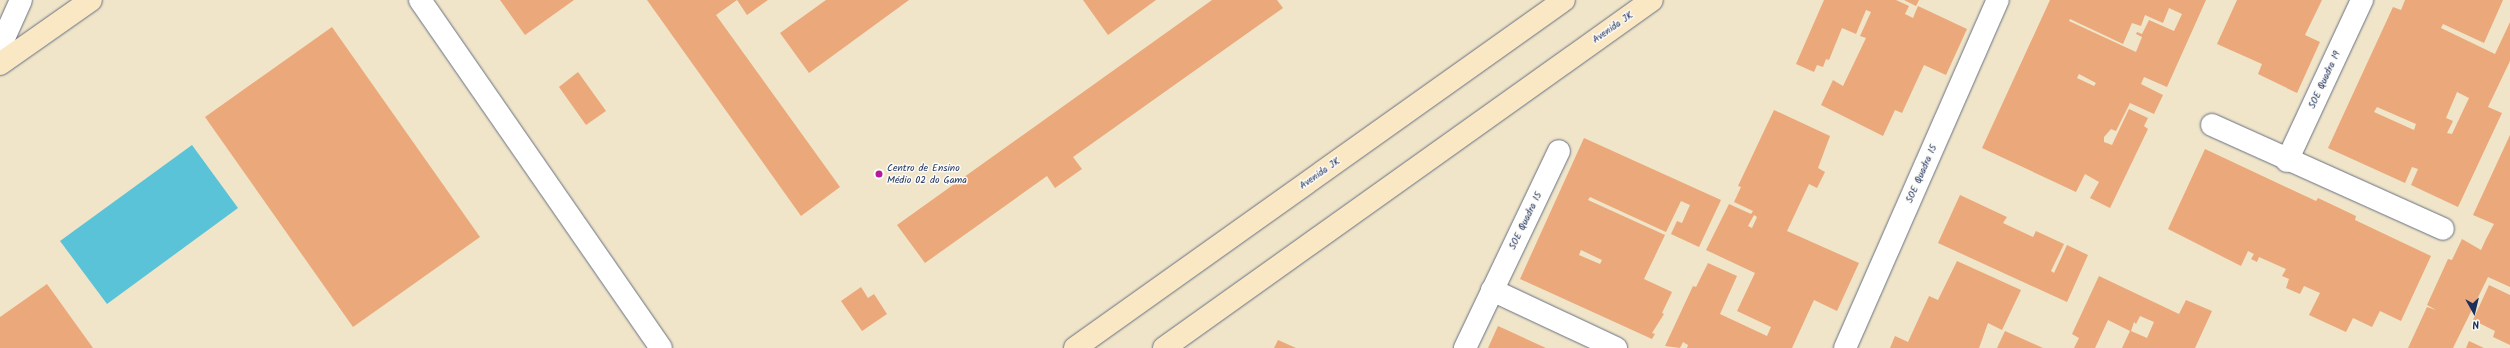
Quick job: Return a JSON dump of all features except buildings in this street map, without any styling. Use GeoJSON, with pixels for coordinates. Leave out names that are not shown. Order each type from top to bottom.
{"type":"FeatureCollection","features":[{"type":"Feature","properties":{"kind":"main road"},"geometry":{"type":"LineString","coordinates":[[0,64],[92,0]]}},
{"type":"Feature","properties":{"kind":"main road","name":"Avenida JK"},"geometry":{"type":"LineString","coordinates":[[1076,348],[1564,0]]}},
{"type":"Feature","properties":{"kind":"main road","name":"Avenida JK"},"geometry":{"type":"LineString","coordinates":[[1164,348],[1652,0]]}},
{"type":"Feature","properties":{"kind":"street"},"geometry":{"type":"LineString","coordinates":[[0,47],[20,0]]}},
{"type":"Feature","properties":{"kind":"street"},"geometry":{"type":"LineString","coordinates":[[420,0],[661,348]]}},
{"type":"Feature","properties":{"kind":"street","name":"SOE Quadra 15"},"geometry":{"type":"LineString","coordinates":[[1845,348],[1998,0]]}},
{"type":"Feature","properties":{"kind":"street","name":"SOE Quadra 19"},"geometry":{"type":"LineString","coordinates":[[2287,161],[2362,0]]}},
{"type":"Feature","properties":{"kind":"street"},"geometry":{"type":"LineString","coordinates":[[2212,125],[2287,161],[2443,229]]}},
{"type":"Feature","properties":{"kind":"street","name":"SOE Quadra 15"},"geometry":{"type":"LineString","coordinates":[[1465,348],[1559,151]]}},
{"type":"Feature","properties":{"kind":"street"},"geometry":{"type":"LineString","coordinates":[[1492,290],[1616,348]]}},
{"type":"Feature","properties":{"kind":"water"},"geometry":{"type":"Polygon","coordinates":[[[192,145],[238,208],[107,304],[60,241],[192,145]]]}},
{"type":"Feature","properties":{"kind":"place","name":"Centro de Ensino Médio 02 do Gama"},"geometry":{"type":"Point","coordinates":[879,174]}}]}
